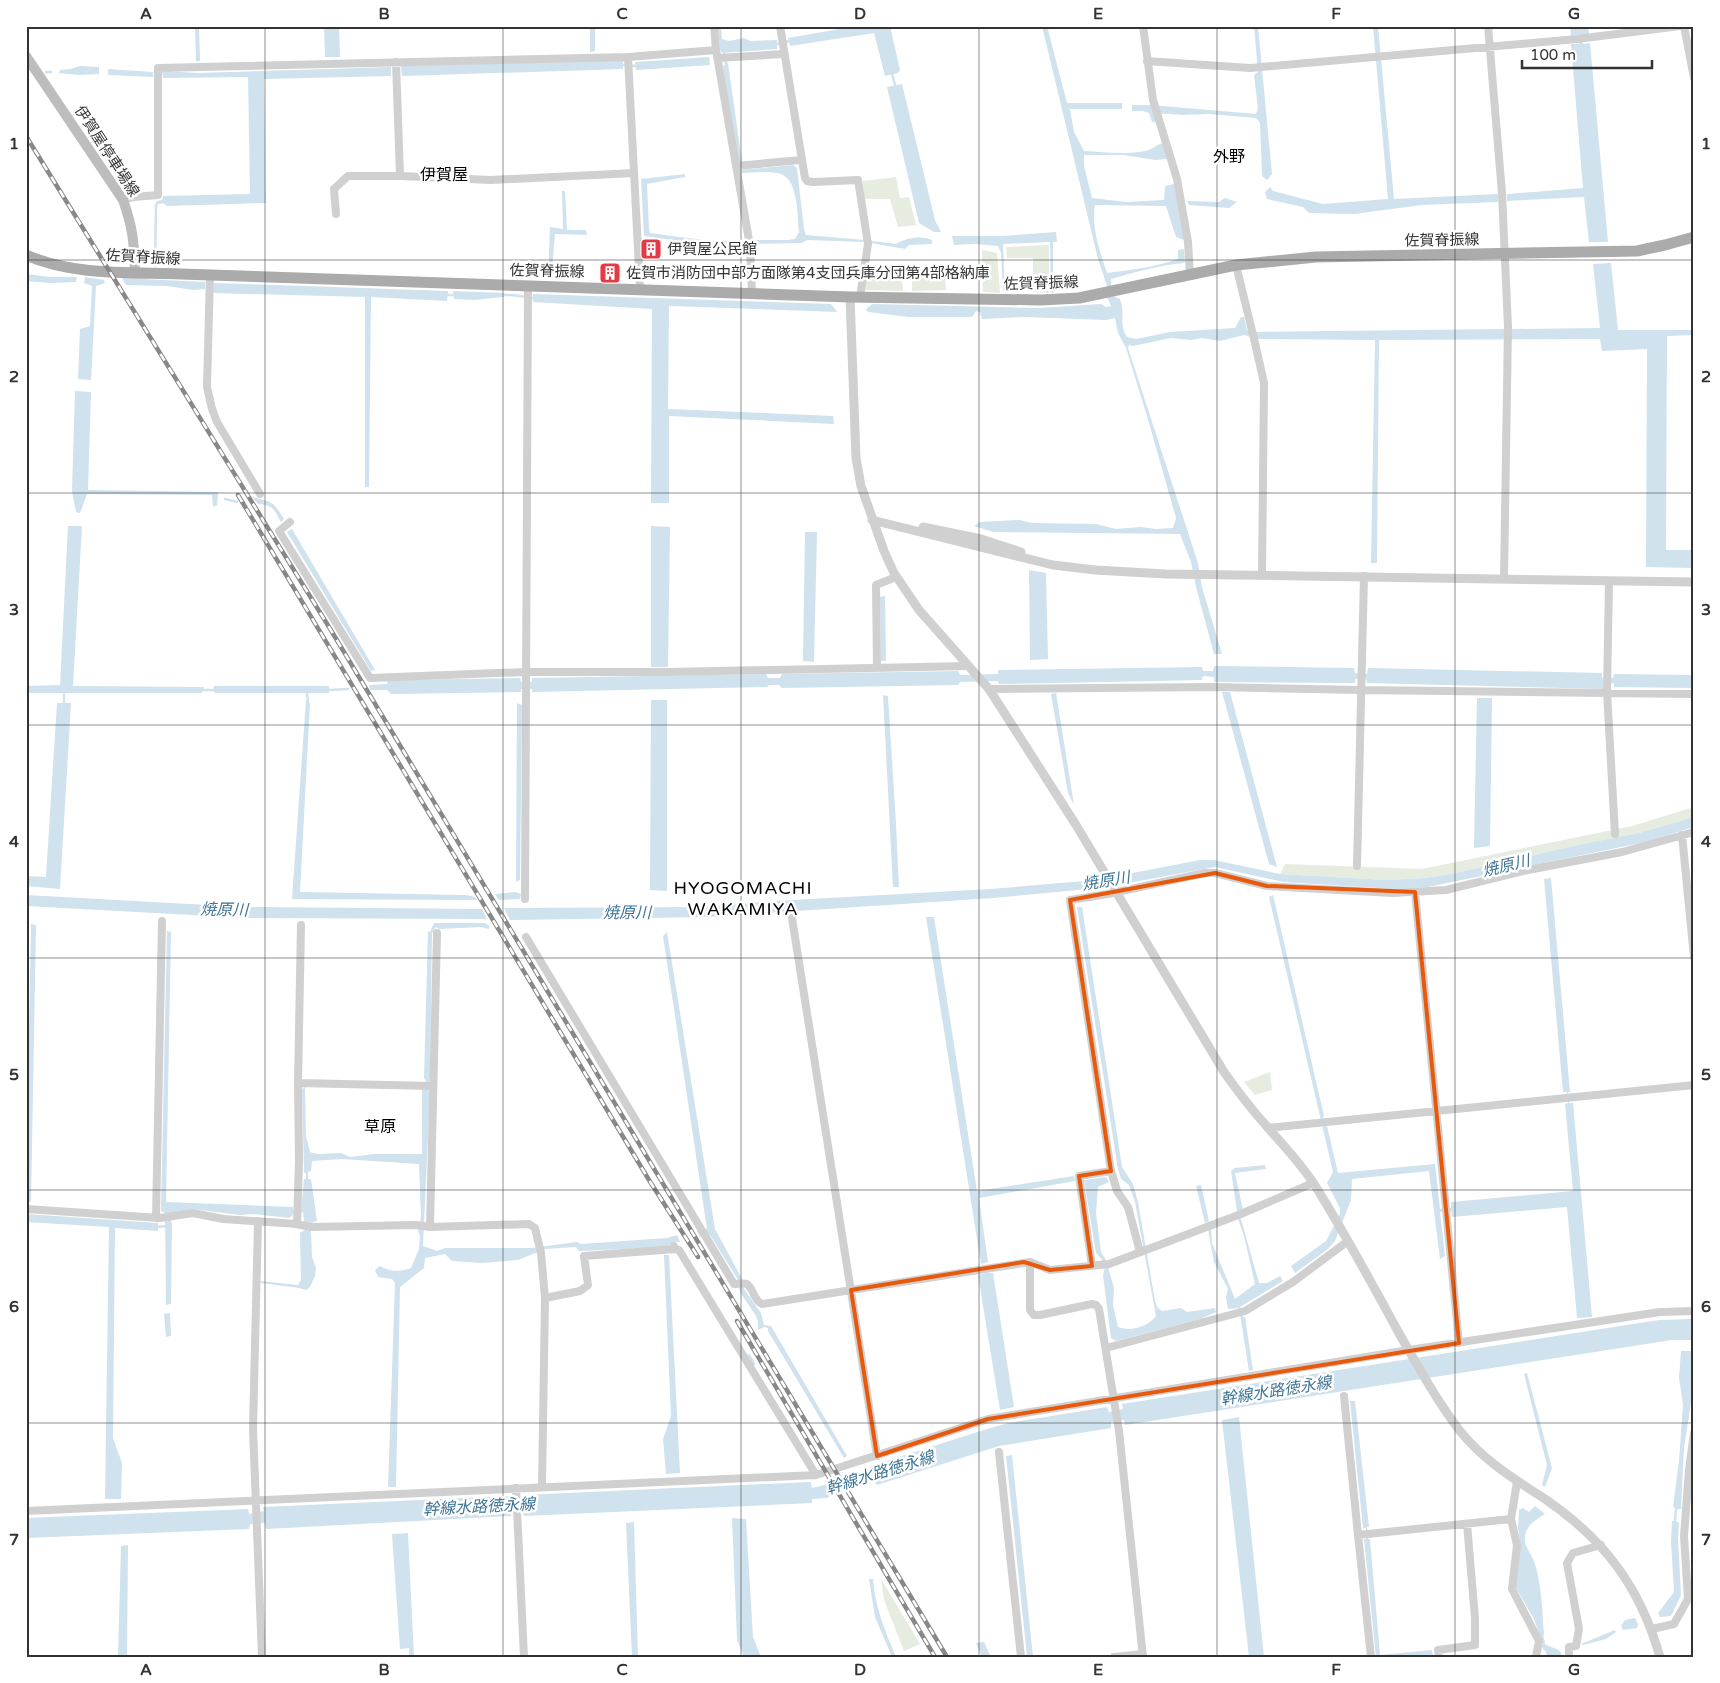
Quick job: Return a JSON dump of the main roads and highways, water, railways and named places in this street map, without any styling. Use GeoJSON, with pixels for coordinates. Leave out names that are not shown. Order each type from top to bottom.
{"type":"FeatureCollection","features":[{"type":"Feature","properties":{"kind":"main road","name":"伊賀屋停車場線"},"geometry":{"type":"LineString","coordinates":[[26,56],[123,200],[131,223],[134,240],[134,272]]}},
{"type":"Feature","properties":{"kind":"main road","name":"佐賀脊振線"},"geometry":{"type":"LineString","coordinates":[[26,255],[40,261],[86,270],[528,288],[640,288],[752,292],[854,299],[1041,300],[1079,298],[1236,265],[1316,257],[1636,251],[1694,237]]}},
{"type":"Feature","properties":{"kind":"water"},"geometry":{"type":"Polygon","coordinates":[[[195,26],[199,26],[200,61],[196,61],[195,26]]]}},
{"type":"Feature","properties":{"kind":"water"},"geometry":{"type":"Polygon","coordinates":[[[324,26],[339,26],[340,57],[325,57],[324,26]]]}},
{"type":"Feature","properties":{"kind":"water"},"geometry":{"type":"Polygon","coordinates":[[[590,26],[595,26],[595,51],[590,52],[590,26]]]}},
{"type":"Feature","properties":{"kind":"water"},"geometry":{"type":"Polygon","coordinates":[[[718,26],[721,26],[722,39],[729,41],[744,38],[750,41],[777,40],[777,49],[722,53],[720,50],[718,26]]]}},
{"type":"Feature","properties":{"kind":"water"},"geometry":{"type":"Polygon","coordinates":[[[857,26],[890,26],[900,70],[898,73],[885,76],[874,33],[790,46],[788,38],[857,26]]]}},
{"type":"Feature","properties":{"kind":"water"},"geometry":{"type":"Polygon","coordinates":[[[1042,26],[1047,26],[1067,103],[1122,103],[1122,109],[1070,109],[1074,132],[1084,151],[1130,153],[1147,150],[1163,143],[1167,159],[1155,160],[1124,155],[1084,155],[1084,166],[1092,198],[1126,202],[1164,200],[1165,186],[1174,184],[1184,240],[1176,237],[1166,206],[1095,205],[1095,230],[1107,273],[1169,262],[1178,259],[1178,250],[1184,249],[1185,263],[1138,271],[1111,279],[1111,288],[1108,289],[1098,259],[1042,26]]]}},
{"type":"Feature","properties":{"kind":"water"},"geometry":{"type":"Polygon","coordinates":[[[1254,26],[1258,26],[1272,174],[1267,180],[1262,176],[1260,123],[1256,118],[1209,114],[1154,113],[1156,122],[1152,122],[1149,113],[1132,111],[1132,105],[1151,105],[1256,114],[1258,109],[1254,75],[1258,72],[1254,26]]]}},
{"type":"Feature","properties":{"kind":"water"},"geometry":{"type":"Polygon","coordinates":[[[1373,26],[1378,26],[1394,199],[1498,194],[1498,202],[1422,205],[1354,214],[1309,213],[1303,207],[1267,199],[1265,192],[1270,187],[1273,191],[1323,204],[1388,199],[1373,26]]]}},
{"type":"Feature","properties":{"kind":"water"},"geometry":{"type":"Polygon","coordinates":[[[1570,26],[1588,26],[1589,34],[1582,35],[1583,44],[1590,43],[1608,242],[1589,242],[1584,197],[1507,201],[1507,194],[1583,188],[1571,44],[1579,44],[1578,35],[1571,36],[1570,26]]]}},
{"type":"Feature","properties":{"kind":"water"},"geometry":{"type":"Polygon","coordinates":[[[709,57],[710,65],[636,70],[635,62],[709,57]]]}},
{"type":"Feature","properties":{"kind":"water"},"geometry":{"type":"Polygon","coordinates":[[[623,60],[623,69],[402,76],[401,66],[623,60]]]}},
{"type":"Feature","properties":{"kind":"water"},"geometry":{"type":"Polygon","coordinates":[[[728,63],[742,162],[738,162],[723,66],[728,63]]]}},
{"type":"Feature","properties":{"kind":"water"},"geometry":{"type":"Polygon","coordinates":[[[80,66],[99,67],[99,74],[59,73],[60,70],[80,66]]]}},
{"type":"Feature","properties":{"kind":"water"},"geometry":{"type":"Polygon","coordinates":[[[391,67],[391,76],[264,79],[266,203],[167,206],[163,203],[156,205],[156,201],[162,200],[163,196],[250,194],[248,77],[163,78],[162,71],[198,73],[391,67]]]}},
{"type":"Feature","properties":{"kind":"water"},"geometry":{"type":"Polygon","coordinates":[[[108,69],[153,72],[153,77],[108,75],[108,69]]]}},
{"type":"Feature","properties":{"kind":"water"},"geometry":{"type":"Polygon","coordinates":[[[902,84],[935,220],[941,232],[934,232],[919,223],[887,87],[902,84]]]}},
{"type":"Feature","properties":{"kind":"water"},"geometry":{"type":"Polygon","coordinates":[[[793,165],[797,168],[806,235],[896,244],[919,237],[932,240],[932,244],[909,245],[905,249],[865,242],[807,240],[802,243],[753,244],[752,240],[795,239],[799,232],[796,197],[789,181],[784,176],[772,172],[741,173],[740,170],[793,165]]]}},
{"type":"Feature","properties":{"kind":"water"},"geometry":{"type":"Polygon","coordinates":[[[685,174],[685,177],[647,184],[650,233],[718,242],[701,244],[644,236],[641,179],[685,174]]]}},
{"type":"Feature","properties":{"kind":"water"},"geometry":{"type":"Polygon","coordinates":[[[562,191],[565,191],[567,230],[586,230],[587,235],[555,234],[552,270],[548,279],[550,227],[563,229],[562,191]]]}},
{"type":"Feature","properties":{"kind":"water"},"geometry":{"type":"Polygon","coordinates":[[[1225,198],[1237,202],[1229,208],[1189,205],[1187,201],[1219,202],[1225,198]]]}},
{"type":"Feature","properties":{"kind":"water"},"geometry":{"type":"Polygon","coordinates":[[[1056,232],[1057,242],[1053,242],[1053,293],[1051,293],[1050,242],[1003,244],[1005,291],[1003,291],[1001,253],[998,246],[954,245],[952,236],[1003,236],[1056,232]]]}},
{"type":"Feature","properties":{"kind":"water"},"geometry":{"type":"Polygon","coordinates":[[[1611,263],[1618,330],[1694,330],[1694,335],[1667,336],[1666,550],[1694,550],[1694,568],[1646,567],[1647,349],[1602,351],[1600,339],[1379,340],[1377,563],[1371,563],[1375,340],[1259,339],[1244,335],[1220,341],[1202,338],[1191,340],[1171,338],[1133,346],[1129,345],[1128,348],[1198,563],[1202,587],[1222,654],[1214,654],[1191,562],[1180,534],[993,532],[974,526],[980,522],[1019,520],[1032,523],[1096,524],[1116,529],[1141,527],[1156,529],[1173,528],[1176,518],[1147,416],[1126,348],[1118,333],[1115,318],[1106,320],[1025,317],[982,319],[980,312],[976,311],[972,317],[909,317],[868,312],[866,310],[838,312],[669,306],[668,409],[833,416],[834,424],[669,416],[669,503],[651,503],[652,309],[533,302],[533,294],[831,304],[833,306],[870,306],[872,304],[1040,308],[1101,304],[1106,307],[1111,306],[1107,297],[1113,296],[1120,299],[1122,304],[1124,332],[1127,337],[1136,339],[1170,332],[1235,328],[1241,317],[1244,317],[1247,330],[1259,332],[1600,328],[1593,264],[1611,263]]]}},
{"type":"Feature","properties":{"kind":"water"},"geometry":{"type":"Polygon","coordinates":[[[26,274],[51,277],[77,277],[76,282],[50,283],[26,281],[26,274]]]}},
{"type":"Feature","properties":{"kind":"water"},"geometry":{"type":"Polygon","coordinates":[[[85,277],[104,280],[105,283],[96,286],[91,380],[78,379],[80,329],[90,326],[92,286],[84,283],[85,277]]]}},
{"type":"Feature","properties":{"kind":"water"},"geometry":{"type":"Polygon","coordinates":[[[122,278],[205,282],[205,289],[193,290],[167,286],[126,285],[122,278]]]}},
{"type":"Feature","properties":{"kind":"water"},"geometry":{"type":"Polygon","coordinates":[[[214,283],[448,291],[447,301],[371,297],[369,487],[365,487],[365,297],[213,293],[214,283]]]}},
{"type":"Feature","properties":{"kind":"water"},"geometry":{"type":"Polygon","coordinates":[[[453,291],[505,293],[504,297],[474,300],[454,299],[453,291]]]}},
{"type":"Feature","properties":{"kind":"water"},"geometry":{"type":"Polygon","coordinates":[[[75,391],[91,392],[88,490],[218,492],[217,506],[213,506],[212,495],[87,494],[80,513],[76,512],[72,491],[75,391]]]}},
{"type":"Feature","properties":{"kind":"water"},"geometry":{"type":"Polygon","coordinates":[[[252,497],[271,503],[284,519],[281,522],[273,509],[258,504],[252,497]]]}},
{"type":"Feature","properties":{"kind":"water"},"geometry":{"type":"Polygon","coordinates":[[[68,526],[82,526],[73,686],[204,687],[202,693],[26,693],[26,686],[60,685],[68,526]]]}},
{"type":"Feature","properties":{"kind":"water"},"geometry":{"type":"Polygon","coordinates":[[[651,526],[670,527],[668,667],[651,667],[651,526]]]}},
{"type":"Feature","properties":{"kind":"water"},"geometry":{"type":"Polygon","coordinates":[[[292,529],[375,670],[371,671],[287,532],[292,529]]]}},
{"type":"Feature","properties":{"kind":"water"},"geometry":{"type":"Polygon","coordinates":[[[805,532],[817,532],[814,662],[803,661],[805,532]]]}},
{"type":"Feature","properties":{"kind":"water"},"geometry":{"type":"Polygon","coordinates":[[[1029,570],[1046,573],[1048,659],[1030,660],[1029,570]]]}},
{"type":"Feature","properties":{"kind":"water"},"geometry":{"type":"Polygon","coordinates":[[[885,596],[886,661],[881,661],[880,597],[885,596]]]}},
{"type":"Feature","properties":{"kind":"water"},"geometry":{"type":"Polygon","coordinates":[[[1214,666],[1354,668],[1355,673],[1367,674],[1368,668],[1602,673],[1602,678],[1613,678],[1614,674],[1694,675],[1694,688],[1614,687],[1614,683],[1603,684],[1603,689],[1367,683],[1366,679],[1355,679],[1355,683],[1214,682],[1214,677],[1203,676],[1202,680],[999,684],[998,681],[960,682],[958,685],[782,688],[779,685],[769,685],[767,687],[532,692],[532,689],[521,689],[521,692],[391,694],[387,690],[370,690],[369,685],[387,684],[388,680],[520,678],[521,682],[532,682],[532,678],[766,674],[768,678],[780,678],[782,674],[958,671],[960,675],[998,674],[998,670],[1202,667],[1203,671],[1213,671],[1214,666]]]}},
{"type":"Feature","properties":{"kind":"water"},"geometry":{"type":"Polygon","coordinates":[[[214,686],[329,686],[329,693],[215,693],[213,690],[214,686]]]}},
{"type":"Feature","properties":{"kind":"water"},"geometry":{"type":"Polygon","coordinates":[[[1222,692],[1230,692],[1277,867],[1269,864],[1222,692]]]}},
{"type":"Feature","properties":{"kind":"water"},"geometry":{"type":"Polygon","coordinates":[[[1056,693],[1074,805],[1068,793],[1051,694],[1056,693]]]}},
{"type":"Feature","properties":{"kind":"water"},"geometry":{"type":"Polygon","coordinates":[[[883,695],[888,696],[899,887],[893,887],[883,695]]]}},
{"type":"Feature","properties":{"kind":"water"},"geometry":{"type":"Polygon","coordinates":[[[1477,698],[1492,698],[1490,846],[1474,848],[1477,698]]]}},
{"type":"Feature","properties":{"kind":"water"},"geometry":{"type":"Polygon","coordinates":[[[306,700],[310,703],[300,892],[466,895],[475,897],[477,900],[292,899],[306,700]]]}},
{"type":"Feature","properties":{"kind":"water"},"geometry":{"type":"Polygon","coordinates":[[[651,700],[667,700],[667,891],[650,890],[651,700]]]}},
{"type":"Feature","properties":{"kind":"water"},"geometry":{"type":"Polygon","coordinates":[[[57,703],[71,703],[60,889],[26,886],[26,876],[46,877],[57,703]]]}},
{"type":"Feature","properties":{"kind":"water"},"geometry":{"type":"Polygon","coordinates":[[[517,703],[522,705],[520,880],[516,882],[517,703]]]}},
{"type":"Feature","properties":{"kind":"water"},"geometry":{"type":"Polygon","coordinates":[[[1694,817],[1694,827],[1645,842],[1428,887],[1392,889],[1284,882],[1215,867],[1123,884],[1117,876],[1200,860],[1214,860],[1280,874],[1386,880],[1424,878],[1451,874],[1639,833],[1694,817]]]}},
{"type":"Feature","properties":{"kind":"water"},"geometry":{"type":"Polygon","coordinates":[[[1551,878],[1570,1092],[1568,1092],[1569,1103],[1573,1103],[1592,1317],[1577,1318],[1567,1207],[1452,1217],[1451,1211],[1440,1212],[1445,1256],[1440,1259],[1429,1171],[1352,1179],[1351,1200],[1335,1241],[1328,1249],[1295,1273],[1291,1266],[1326,1241],[1340,1214],[1340,1208],[1327,1183],[1333,1172],[1269,897],[1273,895],[1325,1127],[1327,1126],[1338,1173],[1435,1164],[1440,1209],[1451,1208],[1451,1202],[1573,1191],[1565,1104],[1568,1103],[1567,1092],[1563,1092],[1544,879],[1551,878]]]}},
{"type":"Feature","properties":{"kind":"water"},"geometry":{"type":"Polygon","coordinates":[[[1096,880],[1100,888],[993,898],[707,917],[510,920],[504,908],[706,907],[775,901],[991,889],[1096,880]]]}},
{"type":"Feature","properties":{"kind":"water"},"geometry":{"type":"Polygon","coordinates":[[[516,892],[521,894],[520,899],[499,900],[495,894],[516,892]]]}},
{"type":"Feature","properties":{"kind":"water"},"geometry":{"type":"Polygon","coordinates":[[[26,895],[244,907],[482,909],[487,919],[247,918],[26,906],[26,895]]]}},
{"type":"Feature","properties":{"kind":"water"},"geometry":{"type":"Polygon","coordinates":[[[1077,907],[1082,907],[1122,1167],[1133,1184],[1138,1202],[1157,1307],[1162,1311],[1181,1308],[1187,1312],[1215,1308],[1216,1312],[1200,1319],[1116,1341],[1111,1338],[1103,1275],[1104,1265],[1096,1253],[1084,1180],[1106,1177],[1109,1182],[1098,1187],[1096,1213],[1101,1252],[1106,1260],[1114,1288],[1113,1305],[1118,1327],[1133,1329],[1143,1326],[1156,1316],[1135,1202],[1129,1185],[1121,1179],[1118,1169],[1077,907]]]}},
{"type":"Feature","properties":{"kind":"water"},"geometry":{"type":"Polygon","coordinates":[[[926,917],[934,917],[977,1191],[1074,1176],[1075,1181],[979,1198],[988,1262],[981,1264],[926,917]]]}},
{"type":"Feature","properties":{"kind":"water"},"geometry":{"type":"Polygon","coordinates":[[[434,923],[485,923],[489,926],[489,929],[481,927],[439,929],[436,927],[432,933],[430,1079],[428,1083],[430,1093],[423,1246],[437,1251],[445,1248],[532,1248],[577,1242],[581,1244],[667,1238],[677,1235],[680,1242],[666,1247],[579,1251],[576,1247],[545,1249],[518,1260],[482,1263],[452,1261],[445,1254],[425,1258],[424,1268],[400,1287],[396,1487],[388,1487],[395,1283],[392,1279],[378,1277],[375,1270],[380,1266],[396,1271],[411,1268],[419,1249],[420,1236],[418,1231],[421,1217],[419,1164],[342,1159],[312,1161],[311,1171],[308,1172],[308,1179],[311,1179],[317,1221],[308,1224],[308,1231],[311,1231],[312,1257],[316,1268],[310,1287],[306,1290],[261,1283],[260,1281],[298,1285],[301,1280],[300,1233],[305,1230],[303,1212],[293,1213],[289,1218],[254,1214],[240,1215],[193,1209],[170,1219],[172,1223],[171,1304],[166,1305],[165,1213],[161,1211],[167,931],[171,932],[166,1202],[293,1207],[293,1210],[301,1211],[304,1179],[306,1179],[306,1173],[304,1173],[302,1089],[305,1087],[306,1136],[310,1152],[317,1154],[341,1153],[350,1157],[374,1154],[422,1154],[422,1090],[426,1089],[424,1078],[428,931],[430,932],[434,923]]]}},
{"type":"Feature","properties":{"kind":"water"},"geometry":{"type":"Polygon","coordinates":[[[31,924],[36,925],[31,1202],[26,1202],[31,924]]]}},
{"type":"Feature","properties":{"kind":"water"},"geometry":{"type":"Polygon","coordinates":[[[667,932],[715,1229],[741,1277],[744,1289],[761,1313],[764,1325],[771,1326],[847,1456],[844,1458],[768,1331],[768,1328],[764,1327],[758,1330],[756,1316],[740,1292],[737,1278],[710,1235],[700,1237],[697,1231],[707,1229],[663,936],[667,932]]]}},
{"type":"Feature","properties":{"kind":"water"},"geometry":{"type":"Polygon","coordinates":[[[1265,1165],[1266,1169],[1235,1173],[1243,1210],[1237,1211],[1231,1171],[1235,1168],[1265,1165]]]}},
{"type":"Feature","properties":{"kind":"water"},"geometry":{"type":"Polygon","coordinates":[[[1201,1185],[1209,1221],[1205,1223],[1196,1186],[1201,1185]]]}},
{"type":"Feature","properties":{"kind":"water"},"geometry":{"type":"Polygon","coordinates":[[[26,1214],[158,1223],[158,1231],[115,1228],[113,1438],[122,1463],[121,1499],[105,1499],[109,1227],[26,1222],[26,1214]]]}},
{"type":"Feature","properties":{"kind":"water"},"geometry":{"type":"Polygon","coordinates":[[[1238,1219],[1241,1219],[1259,1283],[1267,1283],[1280,1276],[1283,1281],[1240,1307],[1243,1317],[1245,1317],[1253,1370],[1249,1371],[1239,1308],[1228,1309],[1226,1297],[1228,1289],[1214,1262],[1208,1230],[1211,1230],[1212,1243],[1235,1299],[1255,1284],[1244,1236],[1238,1219]]]}},
{"type":"Feature","properties":{"kind":"water"},"geometry":{"type":"Polygon","coordinates":[[[664,1255],[669,1255],[680,1473],[666,1474],[663,1439],[671,1416],[664,1255]]]}},
{"type":"Feature","properties":{"kind":"water"},"geometry":{"type":"Polygon","coordinates":[[[993,1273],[1014,1407],[1000,1410],[978,1275],[993,1273]]]}},
{"type":"Feature","properties":{"kind":"water"},"geometry":{"type":"Polygon","coordinates":[[[170,1313],[171,1336],[166,1337],[164,1314],[170,1313]]]}},
{"type":"Feature","properties":{"kind":"water"},"geometry":{"type":"Polygon","coordinates":[[[1693,1319],[1693,1340],[1672,1340],[1125,1425],[1124,1420],[1111,1422],[1111,1428],[999,1446],[877,1485],[874,1481],[852,1489],[847,1479],[872,1471],[871,1466],[1009,1423],[1107,1407],[1109,1412],[1123,1409],[1122,1404],[1659,1320],[1693,1319]]]}},
{"type":"Feature","properties":{"kind":"water"},"geometry":{"type":"Polygon","coordinates":[[[1681,1351],[1694,1351],[1693,1390],[1684,1447],[1681,1509],[1676,1509],[1673,1507],[1679,1461],[1683,1404],[1679,1378],[1681,1351]]]}},
{"type":"Feature","properties":{"kind":"water"},"geometry":{"type":"Polygon","coordinates":[[[1527,1373],[1552,1468],[1545,1487],[1542,1485],[1547,1465],[1524,1374],[1527,1373]]]}},
{"type":"Feature","properties":{"kind":"water"},"geometry":{"type":"Polygon","coordinates":[[[1350,1401],[1355,1401],[1369,1527],[1367,1527],[1368,1539],[1370,1539],[1380,1655],[1432,1650],[1433,1657],[1376,1657],[1364,1539],[1366,1539],[1366,1528],[1363,1528],[1350,1401]]]}},
{"type":"Feature","properties":{"kind":"water"},"geometry":{"type":"Polygon","coordinates":[[[1239,1417],[1264,1657],[1249,1657],[1222,1420],[1239,1417]]]}},
{"type":"Feature","properties":{"kind":"water"},"geometry":{"type":"Polygon","coordinates":[[[1012,1455],[1033,1657],[1021,1657],[1027,1656],[1006,1456],[1012,1455]]]}},
{"type":"Feature","properties":{"kind":"water"},"geometry":{"type":"Polygon","coordinates":[[[811,1482],[812,1488],[828,1484],[831,1495],[827,1498],[812,1499],[812,1503],[524,1516],[522,1511],[511,1511],[511,1516],[266,1529],[265,1523],[250,1524],[249,1529],[26,1538],[26,1518],[248,1509],[249,1514],[264,1511],[263,1507],[509,1496],[510,1501],[523,1500],[523,1495],[811,1482]]]}},
{"type":"Feature","properties":{"kind":"water"},"geometry":{"type":"Polygon","coordinates":[[[1535,1506],[1545,1514],[1530,1525],[1525,1539],[1526,1546],[1537,1570],[1540,1588],[1544,1635],[1540,1636],[1534,1619],[1515,1586],[1520,1541],[1518,1528],[1519,1510],[1523,1508],[1529,1512],[1535,1506]]]}},
{"type":"Feature","properties":{"kind":"water"},"geometry":{"type":"Polygon","coordinates":[[[732,1518],[746,1519],[753,1637],[761,1657],[744,1657],[737,1640],[732,1518]]]}},
{"type":"Feature","properties":{"kind":"water"},"geometry":{"type":"Polygon","coordinates":[[[1675,1520],[1679,1523],[1681,1595],[1671,1616],[1660,1617],[1658,1613],[1674,1592],[1671,1542],[1672,1521],[1675,1520]]]}},
{"type":"Feature","properties":{"kind":"water"},"geometry":{"type":"Polygon","coordinates":[[[634,1522],[638,1657],[632,1657],[626,1523],[634,1522]]]}},
{"type":"Feature","properties":{"kind":"water"},"geometry":{"type":"Polygon","coordinates":[[[408,1533],[414,1657],[409,1657],[409,1648],[400,1649],[392,1534],[408,1533]]]}},
{"type":"Feature","properties":{"kind":"water"},"geometry":{"type":"Polygon","coordinates":[[[128,1545],[127,1657],[118,1657],[121,1546],[128,1545]]]}},
{"type":"Feature","properties":{"kind":"water"},"geometry":{"type":"Polygon","coordinates":[[[869,1579],[873,1579],[878,1609],[896,1657],[892,1657],[875,1617],[869,1579]]]}},
{"type":"Feature","properties":{"kind":"water"},"geometry":{"type":"Polygon","coordinates":[[[1635,1618],[1638,1624],[1637,1628],[1623,1630],[1621,1626],[1625,1620],[1635,1618]]]}},
{"type":"Feature","properties":{"kind":"water"},"geometry":{"type":"Polygon","coordinates":[[[1615,1630],[1616,1632],[1606,1639],[1581,1644],[1615,1630]]]}},
{"type":"Feature","properties":{"kind":"water"},"geometry":{"type":"Polygon","coordinates":[[[984,1642],[991,1657],[982,1657],[976,1643],[984,1642]]]}},
{"type":"Feature","properties":{"kind":"water"},"geometry":{"type":"Polygon","coordinates":[[[1544,1644],[1559,1650],[1563,1657],[1547,1657],[1546,1652],[1541,1646],[1544,1644]]]}},
{"type":"Feature","properties":{"kind":"waterway"},"geometry":{"type":"LineString","coordinates":[[777,44],[789,41]]}},
{"type":"Feature","properties":{"kind":"waterway"},"geometry":{"type":"LineString","coordinates":[[724,53],[726,64]]}},
{"type":"Feature","properties":{"kind":"waterway"},"geometry":{"type":"LineString","coordinates":[[623,65],[636,66]]}},
{"type":"Feature","properties":{"kind":"waterway"},"geometry":{"type":"LineString","coordinates":[[46,72],[51,72]]}},
{"type":"Feature","properties":{"kind":"waterway"},"geometry":{"type":"LineString","coordinates":[[892,74],[895,85]]}},
{"type":"Feature","properties":{"kind":"waterway"},"geometry":{"type":"LineString","coordinates":[[155,266],[156,205]]}},
{"type":"Feature","properties":{"kind":"waterway"},"geometry":{"type":"LineString","coordinates":[[718,242],[747,242]]}},
{"type":"Feature","properties":{"kind":"waterway"},"geometry":{"type":"LineString","coordinates":[[447,295],[456,295]]}},
{"type":"Feature","properties":{"kind":"waterway"},"geometry":{"type":"LineString","coordinates":[[501,295],[533,298]]}},
{"type":"Feature","properties":{"kind":"waterway"},"geometry":{"type":"LineString","coordinates":[[225,499],[237,502]]}},
{"type":"Feature","properties":{"kind":"waterway"},"geometry":{"type":"LineString","coordinates":[[328,690],[348,689]]}},
{"type":"Feature","properties":{"kind":"waterway"},"geometry":{"type":"LineString","coordinates":[[203,690],[215,690]]}},
{"type":"Feature","properties":{"kind":"waterway"},"geometry":{"type":"LineString","coordinates":[[64,693],[64,703]]}},
{"type":"Feature","properties":{"kind":"waterway"},"geometry":{"type":"LineString","coordinates":[[307,693],[308,702]]}},
{"type":"Feature","properties":{"kind":"waterway","name":"焼原川"},"geometry":{"type":"LineString","coordinates":[[1095,883],[1106,881]]}},
{"type":"Feature","properties":{"kind":"waterway"},"geometry":{"type":"LineString","coordinates":[[155,1227],[167,1226]]}},
{"type":"Feature","properties":{"kind":"waterway"},"geometry":{"type":"LineString","coordinates":[[749,1355],[754,1364]]}},
{"type":"Feature","properties":{"kind":"waterway","name":"幹線水路徳永線"},"geometry":{"type":"LineString","coordinates":[[827,1490],[853,1483]]}},
{"type":"Feature","properties":{"kind":"waterway"},"geometry":{"type":"LineString","coordinates":[[1675,1520],[1676,1509]]}},
{"type":"Feature","properties":{"kind":"waterway"},"geometry":{"type":"LineString","coordinates":[[1542,1635],[1544,1644]]}},
{"type":"Feature","properties":{"kind":"railway"},"geometry":{"type":"LineString","coordinates":[[26,136],[329,627],[947,1657]]}},
{"type":"Feature","properties":{"kind":"railway"},"geometry":{"type":"LineString","coordinates":[[238,495],[649,1180],[698,1257]]}},
{"type":"Feature","properties":{"kind":"railway"},"geometry":{"type":"LineString","coordinates":[[737,1321],[935,1657]]}},
{"type":"Feature","properties":{"kind":"place","name":"伊賀屋公民館"},"geometry":{"type":"Point","coordinates":[651,249]}},
{"type":"Feature","properties":{"kind":"place","name":"佐賀市消防団中部方面隊第4支団兵庫分団第4部格納庫"},"geometry":{"type":"Point","coordinates":[610,273]}},
{"type":"Feature","properties":{"kind":"district","name":"外野"},"geometry":{"type":"Point","coordinates":[1229,157]}},
{"type":"Feature","properties":{"kind":"district","name":"伊賀屋"},"geometry":{"type":"Point","coordinates":[444,175]}},
{"type":"Feature","properties":{"kind":"district","name":"HYOGOMACHI WAKAMIYA"},"geometry":{"type":"Point","coordinates":[743,898]}},
{"type":"Feature","properties":{"kind":"district","name":"草原"},"geometry":{"type":"Point","coordinates":[380,1127]}}]}
